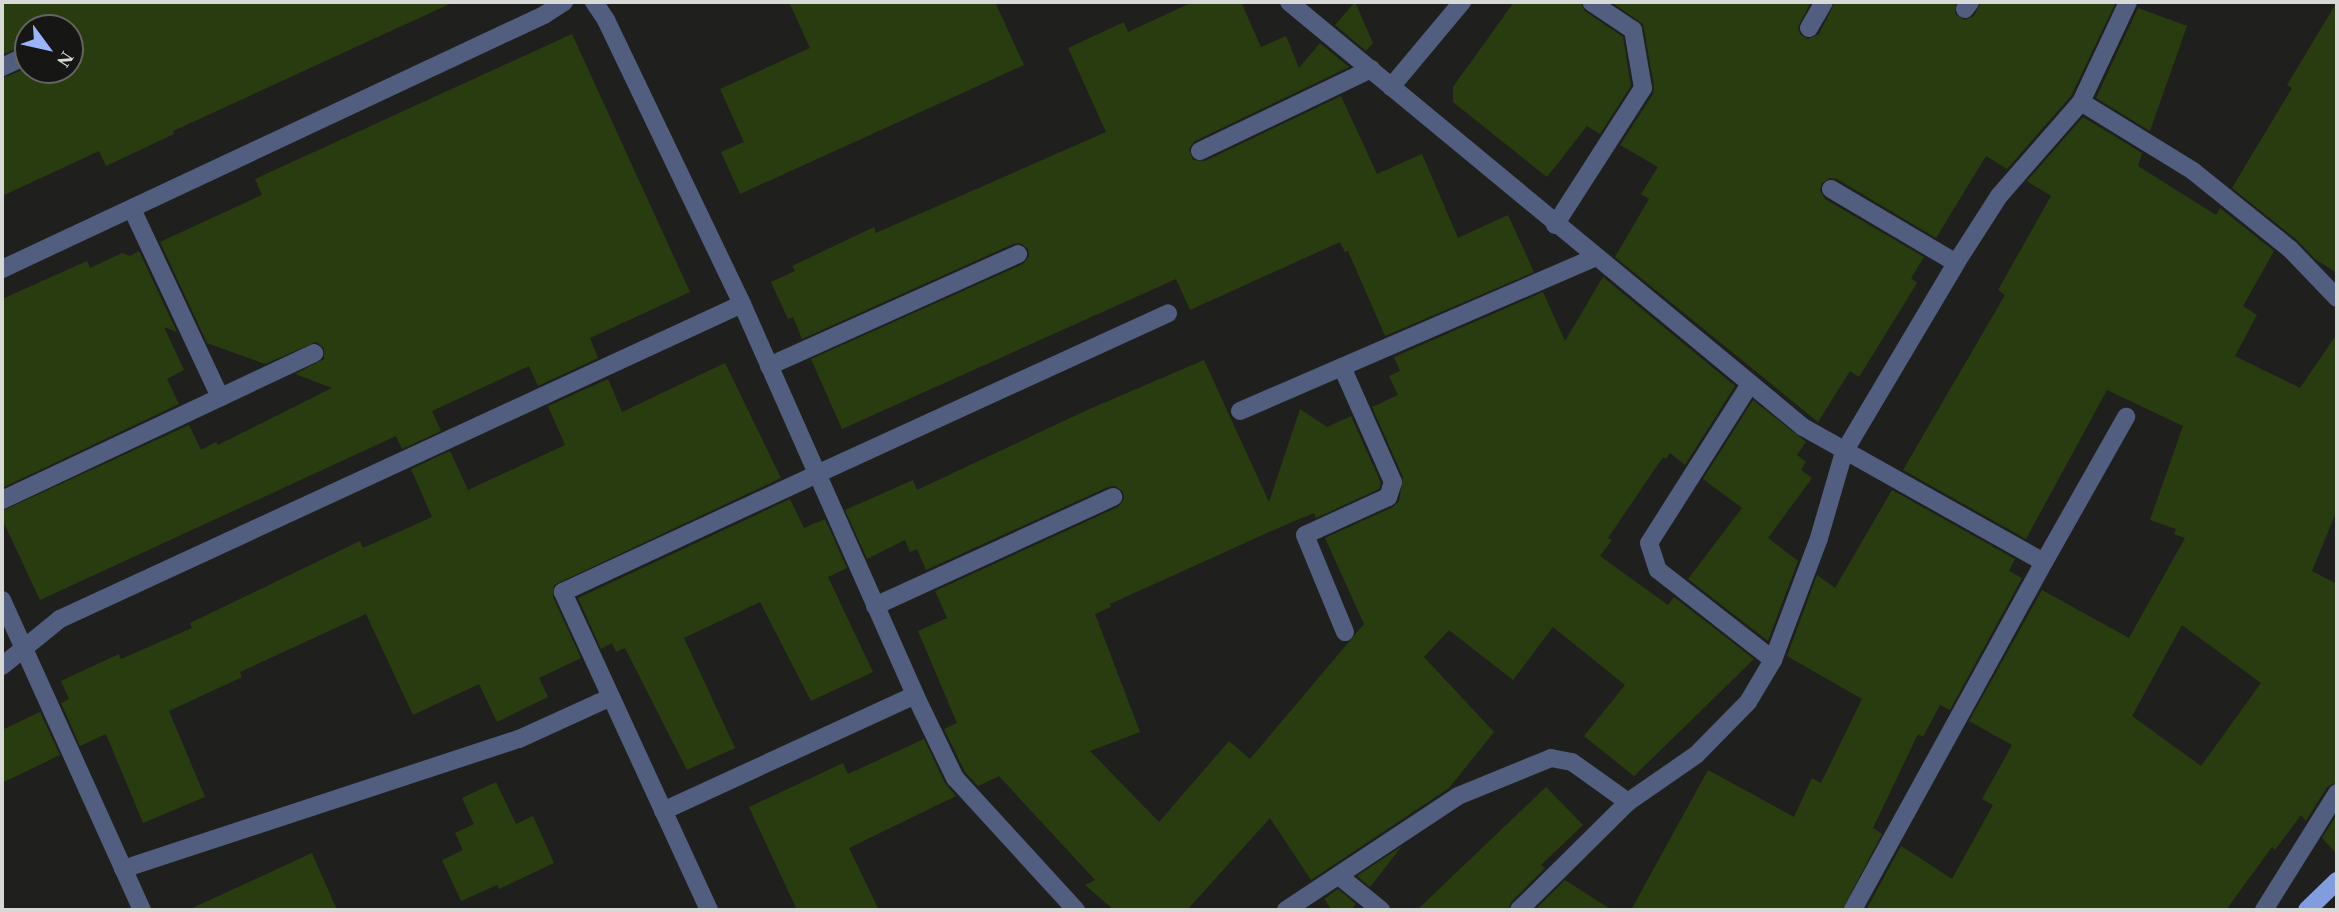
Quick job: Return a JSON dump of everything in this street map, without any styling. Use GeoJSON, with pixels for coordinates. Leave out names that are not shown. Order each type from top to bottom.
{"type":"FeatureCollection","features":[{"type":"Feature","properties":{"kind":"main road"},"geometry":{"type":"LineString","coordinates":[[2307,910],[2337,881]]}},
{"type":"Feature","properties":{"kind":"street"},"geometry":{"type":"LineString","coordinates":[[2,269],[544,15],[564,2]]}},
{"type":"Feature","properties":{"kind":"street"},"geometry":{"type":"LineString","coordinates":[[593,2],[606,20],[742,304],[875,606],[955,778],[1076,910]]}},
{"type":"Feature","properties":{"kind":"street"},"geometry":{"type":"LineString","coordinates":[[1289,2],[1555,225],[1804,427],[1844,452],[2044,562]]}},
{"type":"Feature","properties":{"kind":"street"},"geometry":{"type":"LineString","coordinates":[[1391,87],[1462,2]]}},
{"type":"Feature","properties":{"kind":"street"},"geometry":{"type":"LineString","coordinates":[[1555,225],[1643,88],[1633,30],[1591,2]]}},
{"type":"Feature","properties":{"kind":"street"},"geometry":{"type":"LineString","coordinates":[[1809,27],[1824,2]]}},
{"type":"Feature","properties":{"kind":"street"},"geometry":{"type":"LineString","coordinates":[[1519,910],[1628,802],[1696,755],[1748,702],[1773,660],[1819,538],[1844,452],[1999,196],[2081,102],[2128,2]]}},
{"type":"Feature","properties":{"kind":"street"},"geometry":{"type":"LineString","coordinates":[[1200,151],[1371,69]]}},
{"type":"Feature","properties":{"kind":"street"},"geometry":{"type":"LineString","coordinates":[[2081,102],[2193,171],[2290,249],[2337,298]]}},
{"type":"Feature","properties":{"kind":"street"},"geometry":{"type":"LineString","coordinates":[[1831,189],[1956,263]]}},
{"type":"Feature","properties":{"kind":"street"},"geometry":{"type":"LineString","coordinates":[[132,209],[220,397]]}},
{"type":"Feature","properties":{"kind":"street"},"geometry":{"type":"LineString","coordinates":[[769,366],[1018,254]]}},
{"type":"Feature","properties":{"kind":"street"},"geometry":{"type":"LineString","coordinates":[[1240,411],[1597,257]]}},
{"type":"Feature","properties":{"kind":"street"},"geometry":{"type":"LineString","coordinates":[[2,666],[60,619],[742,304]]}},
{"type":"Feature","properties":{"kind":"street"},"geometry":{"type":"LineString","coordinates":[[709,910],[563,592],[1168,313]]}},
{"type":"Feature","properties":{"kind":"street"},"geometry":{"type":"LineString","coordinates":[[2,500],[314,353]]}},
{"type":"Feature","properties":{"kind":"street"},"geometry":{"type":"LineString","coordinates":[[1342,367],[1394,482],[1388,497],[1305,535],[1345,632]]}},
{"type":"Feature","properties":{"kind":"street"},"geometry":{"type":"LineString","coordinates":[[1750,384],[1649,544],[1658,570],[1773,660]]}},
{"type":"Feature","properties":{"kind":"street"},"geometry":{"type":"LineString","coordinates":[[1853,910],[2126,417]]}},
{"type":"Feature","properties":{"kind":"street"},"geometry":{"type":"LineString","coordinates":[[875,606],[1113,498]]}},
{"type":"Feature","properties":{"kind":"street"},"geometry":{"type":"LineString","coordinates":[[2,600],[142,910]]}},
{"type":"Feature","properties":{"kind":"street"},"geometry":{"type":"LineString","coordinates":[[663,811],[915,695]]}},
{"type":"Feature","properties":{"kind":"street"},"geometry":{"type":"LineString","coordinates":[[123,869],[519,739],[611,697]]}},
{"type":"Feature","properties":{"kind":"street"},"geometry":{"type":"LineString","coordinates":[[1286,910],[1458,796],[1550,758],[1572,762],[1628,802]]}},
{"type":"Feature","properties":{"kind":"street"},"geometry":{"type":"LineString","coordinates":[[2264,910],[2337,793]]}},
{"type":"Feature","properties":{"kind":"street"},"geometry":{"type":"LineString","coordinates":[[1339,876],[1381,910]]}},
{"type":"Feature","properties":{"kind":"building"},"geometry":{"type":"Polygon","coordinates":[[[2,2],[454,2],[173,131],[174,134],[106,166],[99,151],[2,196],[2,78],[14,73],[14,84],[84,84],[84,14],[14,14],[14,50],[2,55],[2,2]]]}},
{"type":"Feature","properties":{"kind":"building"},"geometry":{"type":"Polygon","coordinates":[[[789,2],[995,2],[1024,65],[740,194],[721,152],[744,142],[720,89],[810,48],[789,2]]]}},
{"type":"Feature","properties":{"kind":"building"},"geometry":{"type":"Polygon","coordinates":[[[1193,2],[1241,2],[1261,47],[1286,36],[1299,68],[1320,43],[1349,67],[1195,141],[1189,149],[1193,160],[1205,161],[1341,96],[1377,174],[1422,154],[1458,238],[1508,215],[1534,272],[1385,336],[1348,251],[1345,252],[1340,242],[1190,310],[1176,279],[842,429],[811,359],[1023,264],[1029,256],[1028,249],[1020,243],[1013,244],[802,339],[793,317],[788,319],[771,282],[795,271],[792,266],[874,227],[876,233],[1106,132],[1068,48],[1124,22],[1128,32],[1193,2]]]}},
{"type":"Feature","properties":{"kind":"building"},"geometry":{"type":"Polygon","coordinates":[[[1355,2],[1373,43],[1366,51],[1335,25],[1355,2]]]}},
{"type":"Feature","properties":{"kind":"building"},"geometry":{"type":"Polygon","coordinates":[[[1514,2],[1580,2],[1585,11],[1623,37],[1631,86],[1600,134],[1587,126],[1547,177],[1453,102],[1453,87],[1514,2]]]}},
{"type":"Feature","properties":{"kind":"building"},"geometry":{"type":"Polygon","coordinates":[[[1611,2],[1811,2],[1798,27],[1800,34],[1808,39],[1819,34],[1835,2],[1956,2],[1955,14],[1965,20],[1974,16],[1981,2],[2116,2],[2071,96],[2007,169],[1986,156],[1936,238],[1837,179],[1830,178],[1822,183],[1820,190],[1825,199],[1924,257],[1911,278],[1917,283],[1859,377],[1850,371],[1818,422],[1615,257],[1649,199],[1641,194],[1658,167],[1620,145],[1653,94],[1654,86],[1643,24],[1611,2]]]}},
{"type":"Feature","properties":{"kind":"building"},"geometry":{"type":"Polygon","coordinates":[[[2337,2],[2337,273],[2315,259],[2297,240],[2232,188],[2292,88],[2287,85],[2337,2]]]}},
{"type":"Feature","properties":{"kind":"building"},"geometry":{"type":"Polygon","coordinates":[[[2138,8],[2187,26],[2150,131],[2096,98],[2138,8]]]}},
{"type":"Feature","properties":{"kind":"building"},"geometry":{"type":"Polygon","coordinates":[[[572,34],[690,292],[590,338],[598,358],[538,386],[529,366],[432,411],[441,431],[402,449],[396,436],[40,600],[2,519],[2,511],[189,425],[201,450],[216,442],[218,445],[332,388],[295,374],[324,359],[324,348],[316,342],[265,364],[207,343],[160,242],[262,195],[255,179],[572,34]]]}},
{"type":"Feature","properties":{"kind":"building"},"geometry":{"type":"Polygon","coordinates":[[[2083,117],[2142,153],[2138,166],[2216,215],[2220,208],[2274,251],[2243,306],[2257,315],[2235,356],[2300,388],[2337,334],[2337,510],[2312,571],[2337,584],[2337,782],[2327,787],[2306,821],[2301,815],[2275,850],[2272,847],[2226,910],[1866,910],[1901,846],[1952,879],[1993,805],[1982,799],[2012,745],[1969,721],[2042,590],[2129,638],[2185,538],[2174,534],[2176,529],[2150,520],[2183,426],[2107,390],[2026,539],[1903,470],[2005,295],[1998,290],[2051,196],[2027,181],[2083,117]],[[2182,625],[2132,716],[2201,766],[2261,683],[2182,625]]]}},
{"type":"Feature","properties":{"kind":"building"},"geometry":{"type":"Polygon","coordinates":[[[139,251],[177,332],[164,327],[184,370],[167,379],[179,404],[2,488],[2,299],[87,261],[90,268],[122,253],[130,256],[139,251]]]}},
{"type":"Feature","properties":{"kind":"building"},"geometry":{"type":"Polygon","coordinates":[[[1603,277],[1735,386],[1685,465],[1670,453],[1666,459],[1663,457],[1608,538],[1612,540],[1600,556],[1668,605],[1674,597],[1754,659],[1634,776],[1584,736],[1625,685],[1553,627],[1513,680],[1449,630],[1424,657],[1494,732],[1449,788],[1311,880],[1270,818],[1187,910],[1114,910],[1085,885],[1095,880],[999,776],[978,786],[965,772],[944,729],[957,723],[918,631],[947,618],[935,591],[1118,507],[1124,499],[1123,492],[1115,486],[1108,487],[926,570],[917,549],[910,552],[905,540],[867,559],[845,510],[913,480],[917,490],[1085,411],[1204,360],[1269,502],[1300,409],[1327,427],[1351,416],[1381,483],[1379,489],[1316,518],[1314,513],[1285,525],[1110,604],[1111,607],[1095,614],[1140,732],[1090,751],[1159,822],[1229,741],[1250,759],[1364,624],[1325,538],[1393,507],[1399,501],[1403,477],[1372,407],[1398,395],[1389,376],[1400,371],[1394,357],[1543,292],[1565,341],[1603,277]]]}},
{"type":"Feature","properties":{"kind":"building"},"geometry":{"type":"Polygon","coordinates":[[[725,363],[781,478],[554,585],[553,597],[581,658],[539,678],[548,697],[497,722],[479,684],[413,715],[366,614],[240,672],[242,677],[169,711],[205,797],[143,823],[106,734],[80,746],[61,703],[69,699],[61,681],[119,654],[121,659],[192,628],[190,623],[360,541],[363,548],[432,517],[411,469],[450,451],[468,490],[565,445],[548,406],[608,379],[622,412],[725,363]]]}},
{"type":"Feature","properties":{"kind":"building"},"geometry":{"type":"Polygon","coordinates":[[[1753,400],[1806,442],[1797,455],[1806,462],[1801,470],[1812,478],[1768,538],[1798,561],[1768,641],[1688,579],[1742,508],[1703,479],[1753,400]]]}},
{"type":"Feature","properties":{"kind":"building"},"geometry":{"type":"Polygon","coordinates":[[[1892,490],[2015,559],[2009,571],[2022,578],[1950,710],[1940,705],[1923,737],[1918,734],[1873,828],[1882,834],[1842,910],[1631,910],[1708,770],[1794,817],[1812,778],[1821,783],[1862,699],[1787,656],[1817,575],[1835,588],[1892,490]]]}},
{"type":"Feature","properties":{"kind":"building"},"geometry":{"type":"Polygon","coordinates":[[[790,499],[804,528],[825,519],[847,568],[828,577],[873,672],[811,701],[760,602],[684,638],[735,748],[687,770],[625,648],[616,652],[612,643],[601,649],[578,598],[790,499]]]}},
{"type":"Feature","properties":{"kind":"building"},"geometry":{"type":"Polygon","coordinates":[[[40,712],[60,755],[2,783],[2,730],[40,712]]]}},
{"type":"Feature","properties":{"kind":"building"},"geometry":{"type":"Polygon","coordinates":[[[924,739],[945,783],[956,796],[849,848],[879,910],[797,910],[749,807],[843,763],[848,774],[924,739]]]}},
{"type":"Feature","properties":{"kind":"building"},"geometry":{"type":"Polygon","coordinates":[[[496,782],[516,824],[533,816],[554,863],[499,889],[497,885],[461,901],[442,860],[463,850],[455,833],[474,824],[462,798],[496,782]]]}},
{"type":"Feature","properties":{"kind":"building"},"geometry":{"type":"Polygon","coordinates":[[[1546,787],[1583,825],[1541,865],[1545,868],[1511,902],[1508,910],[1417,910],[1546,787]]]}},
{"type":"Feature","properties":{"kind":"building"},"geometry":{"type":"Polygon","coordinates":[[[2337,814],[2337,854],[2322,838],[2337,814]]]}},
{"type":"Feature","properties":{"kind":"building"},"geometry":{"type":"Polygon","coordinates":[[[1402,846],[1370,887],[1357,876],[1402,846]]]}},
{"type":"Feature","properties":{"kind":"building"},"geometry":{"type":"Polygon","coordinates":[[[312,853],[337,910],[188,910],[312,853]]]}},
{"type":"Feature","properties":{"kind":"building"},"geometry":{"type":"Polygon","coordinates":[[[1565,880],[1612,910],[1535,910],[1565,880]]]}},
{"type":"Feature","properties":{"kind":"building"},"geometry":{"type":"Polygon","coordinates":[[[1338,889],[1356,904],[1351,910],[1332,910],[1324,899],[1338,889]]]}}]}
